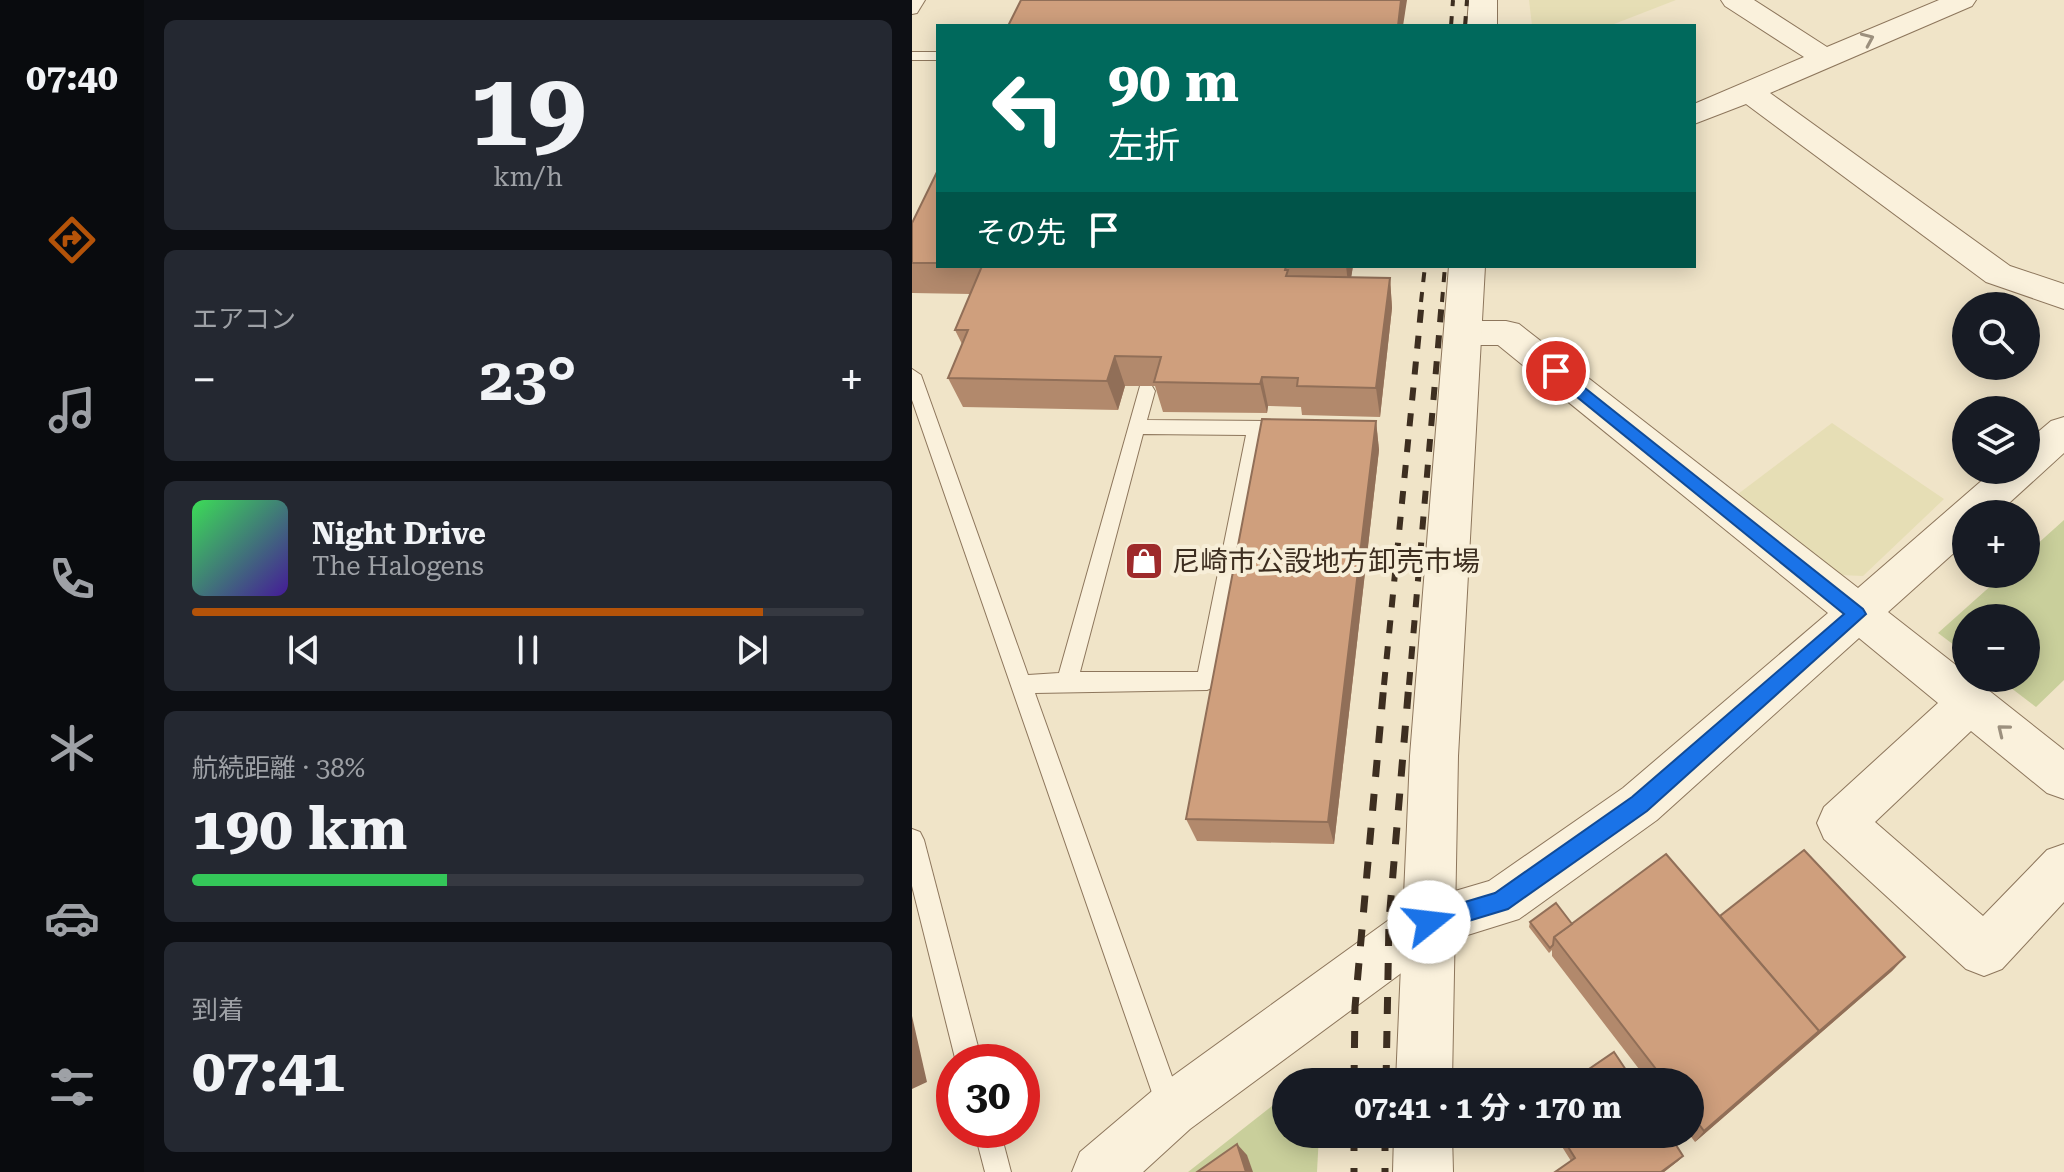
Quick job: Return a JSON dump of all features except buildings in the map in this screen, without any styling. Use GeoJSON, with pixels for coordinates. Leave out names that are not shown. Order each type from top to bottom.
{"type":"FeatureCollection","features":[{"type":"Feature","properties":{"kind":"street"},"geometry":{"type":"LineString","coordinates":[[1482,24],[1483,0]]}},
{"type":"Feature","properties":{"kind":"street"},"geometry":{"type":"LineString","coordinates":[[1735,0],[1824,58]]}},
{"type":"Feature","properties":{"kind":"street"},"geometry":{"type":"LineString","coordinates":[[1696,114],[1824,58],[1900,14],[1962,0]]}},
{"type":"Feature","properties":{"kind":"street"},"geometry":{"type":"LineString","coordinates":[[1748,91],[1998,274],[2064,297]]}},
{"type":"Feature","properties":{"kind":"street"},"geometry":{"type":"LineString","coordinates":[[1424,1068],[1434,756],[1467,268]]}},
{"type":"Feature","properties":{"kind":"street"},"geometry":{"type":"LineString","coordinates":[[1463,333],[1506,333],[2064,778]]}},
{"type":"Feature","properties":{"kind":"street"},"geometry":{"type":"LineString","coordinates":[[2040,452],[2064,431]]}},
{"type":"Feature","properties":{"kind":"street"},"geometry":{"type":"LineString","coordinates":[[1986,500],[2004,484]]}},
{"type":"Feature","properties":{"kind":"street"},"geometry":{"type":"LineString","coordinates":[[1100,1172],[1171,1110],[1429,922],[1501,902],[1640,804],[1952,530]]}},
{"type":"Feature","properties":{"kind":"street"},"geometry":{"type":"LineString","coordinates":[[1970,703],[1841,823],[1984,951],[2064,867]]}},
{"type":"Feature","properties":{"kind":"street"},"geometry":{"type":"LineString","coordinates":[[1423,1148],[1423,1172]]}},
{"type":"Feature","properties":{"kind":"lane"},"geometry":{"type":"LineString","coordinates":[[912,10],[918,0]]}},
{"type":"Feature","properties":{"kind":"lane"},"geometry":{"type":"LineString","coordinates":[[912,56],[936,56]]}},
{"type":"Feature","properties":{"kind":"lane"},"geometry":{"type":"LineString","coordinates":[[912,375],[1171,1110]]}},
{"type":"Feature","properties":{"kind":"lane"},"geometry":{"type":"LineString","coordinates":[[1067,681],[1146,391]]}},
{"type":"Feature","properties":{"kind":"lane"},"geometry":{"type":"LineString","coordinates":[[1136,427],[1281,428]]}},
{"type":"Feature","properties":{"kind":"lane"},"geometry":{"type":"LineString","coordinates":[[1021,685],[1067,681],[1207,681],[1256,428]]}},
{"type":"Feature","properties":{"kind":"lane"},"geometry":{"type":"LineString","coordinates":[[912,840],[964,1044]]}},
{"type":"Feature","properties":{"kind":"lane"},"geometry":{"type":"LineString","coordinates":[[992,1148],[998,1172]]}},
{"type":"Feature","properties":{"kind":"shaded area"},"geometry":{"type":"Polygon","coordinates":[[[1529,0],[1676,0],[1614,24],[1532,24],[1529,0]]]}},
{"type":"Feature","properties":{"kind":"shaded area"},"geometry":{"type":"Polygon","coordinates":[[[1832,423],[1944,499],[1863,576],[1840,575],[1738,494],[1832,423]]]}},
{"type":"Feature","properties":{"kind":"green space"},"geometry":{"type":"Polygon","coordinates":[[[2064,520],[2064,680],[2036,707],[2016,692],[2040,692],[2040,604],[1970,604],[1988,588],[2040,588],[2040,541],[2064,520]]]}},
{"type":"Feature","properties":{"kind":"green space"},"geometry":{"type":"Polygon","coordinates":[[[1952,620],[1952,644],[1938,633],[1952,620]]]}},
{"type":"Feature","properties":{"kind":"green space"},"geometry":{"type":"Polygon","coordinates":[[[1272,1106],[1272,1148],[1318,1148],[1317,1172],[1188,1172],[1272,1106]]]}},
{"type":"Feature","properties":{"kind":"railway"},"geometry":{"type":"LineString","coordinates":[[1451,24],[1453,0]]}},
{"type":"Feature","properties":{"kind":"railway"},"geometry":{"type":"LineString","coordinates":[[1465,24],[1467,0]]}},
{"type":"Feature","properties":{"kind":"railway"},"geometry":{"type":"LineString","coordinates":[[1421,302],[1425,268]]}},
{"type":"Feature","properties":{"kind":"railway"},"geometry":{"type":"LineString","coordinates":[[1442,302],[1445,268]]}},
{"type":"Feature","properties":{"kind":"railway"},"geometry":{"type":"LineString","coordinates":[[1384,685],[1422,300]]}},
{"type":"Feature","properties":{"kind":"railway"},"geometry":{"type":"LineString","coordinates":[[1409,685],[1442,300]]}},
{"type":"Feature","properties":{"kind":"railway"},"geometry":{"type":"LineString","coordinates":[[1354,1068],[1355,1007],[1384,683]]}},
{"type":"Feature","properties":{"kind":"railway"},"geometry":{"type":"LineString","coordinates":[[1386,1068],[1389,921],[1409,683]]}},
{"type":"Feature","properties":{"kind":"railway"},"geometry":{"type":"LineString","coordinates":[[1354,1148],[1354,1172]]}},
{"type":"Feature","properties":{"kind":"railway"},"geometry":{"type":"LineString","coordinates":[[1385,1148],[1385,1172]]}},
{"type":"Feature","properties":{"kind":"place","name":"尼崎市公設地方卸売市場"},"geometry":{"type":"Point","coordinates":[1144,561]}},
{"type":"Feature","properties":{"kind":"route"},"geometry":{"type":"LineString","coordinates":[[1429,922],[1501,902],[1640,804],[1857,614],[1556,371]]}}]}
